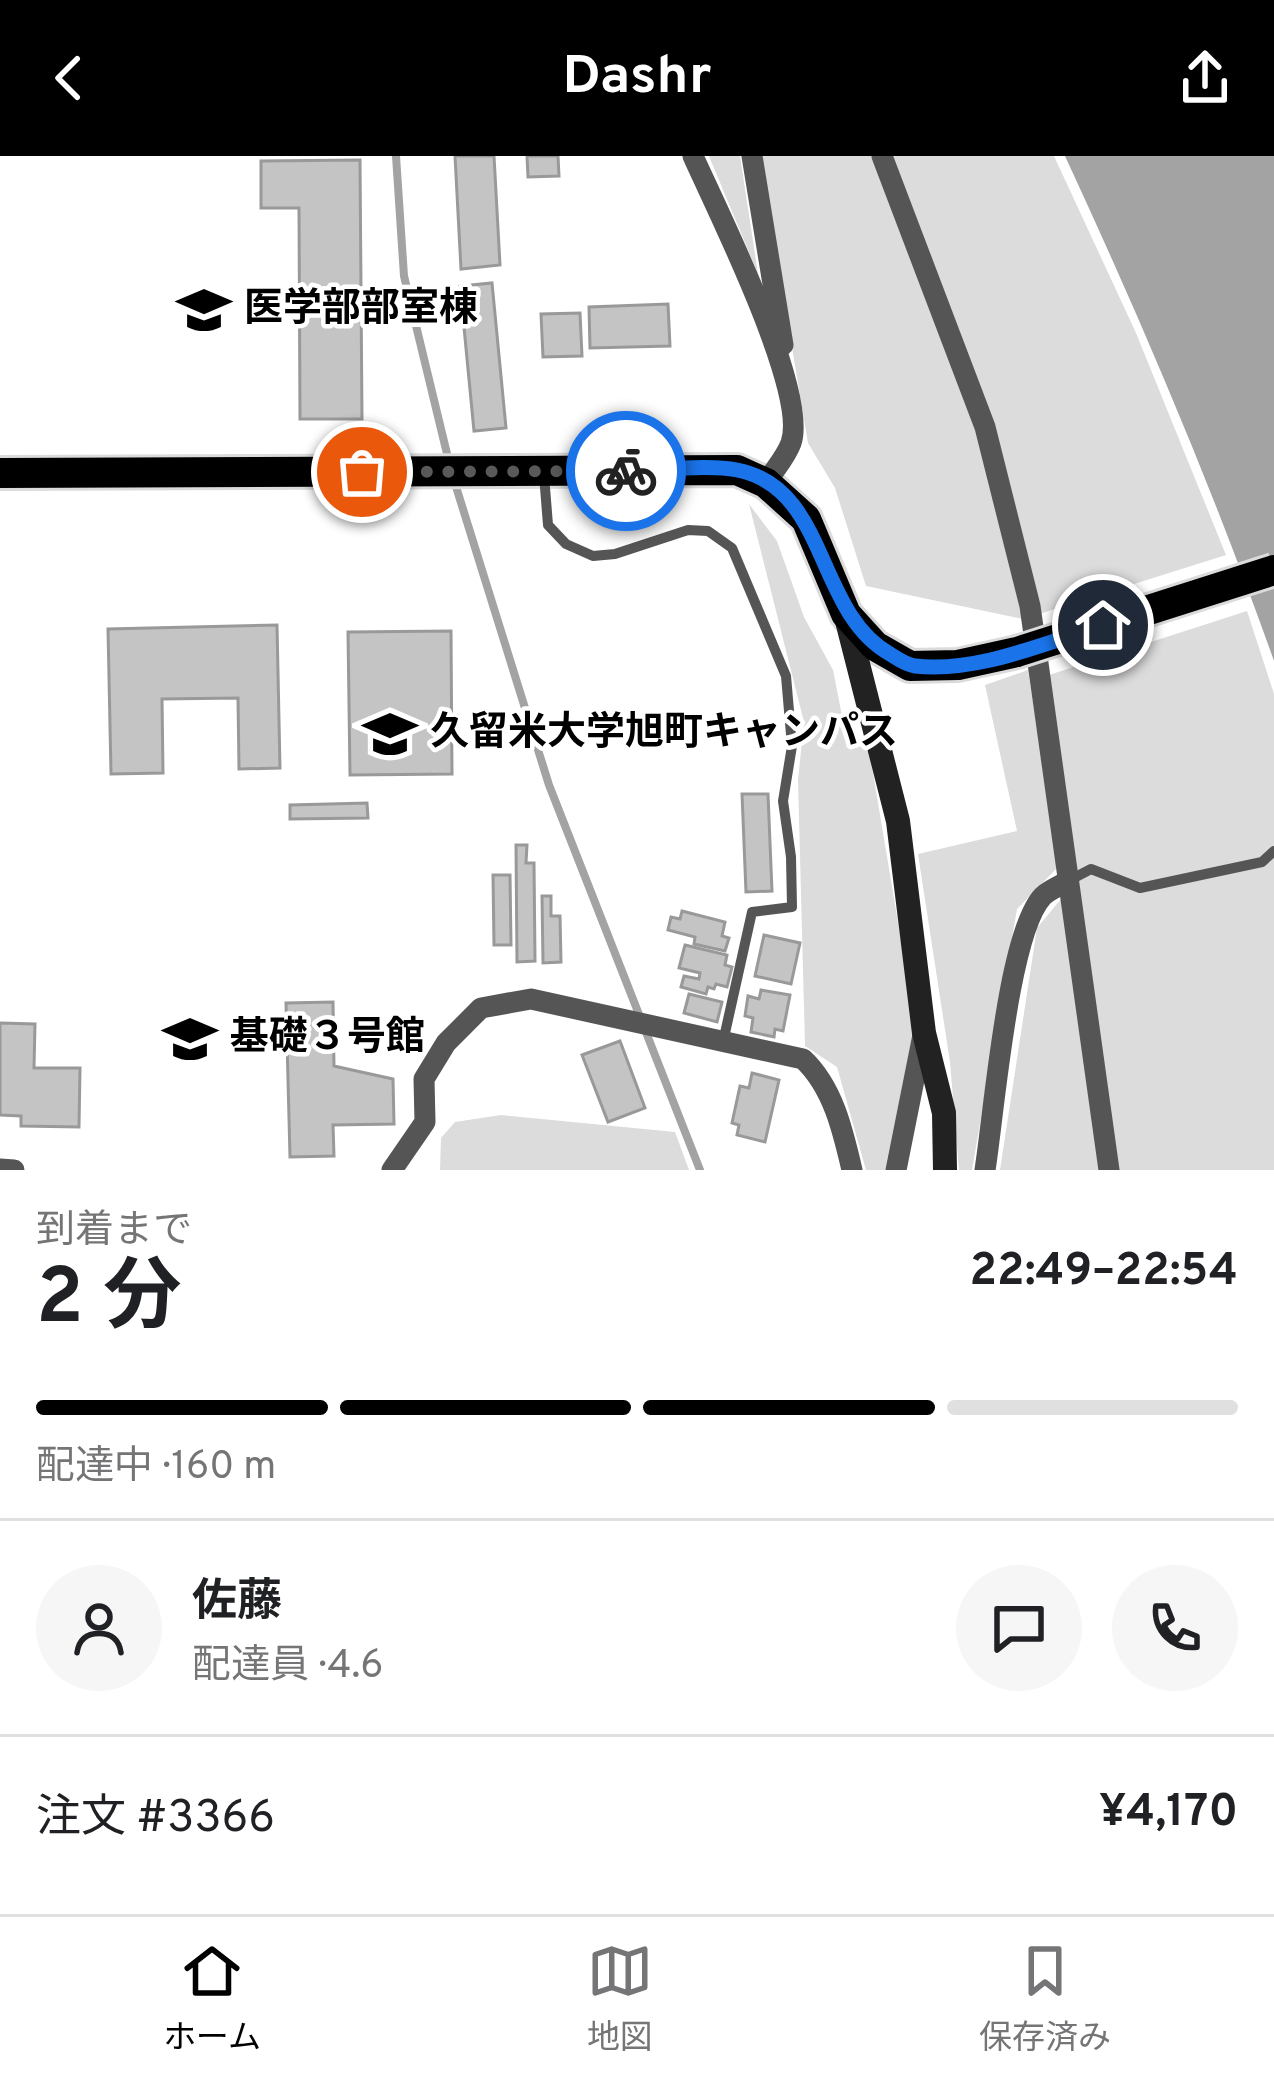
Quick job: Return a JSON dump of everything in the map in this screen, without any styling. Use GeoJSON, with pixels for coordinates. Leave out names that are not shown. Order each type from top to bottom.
{"type":"FeatureCollection","features":[{"type":"Feature","properties":{"kind":"main road"},"geometry":{"type":"LineString","coordinates":[[0,473],[737,470],[766,483],[806,519],[845,614],[875,646],[910,666],[958,665],[1017,652],[1274,570]]}},
{"type":"Feature","properties":{"kind":"street"},"geometry":{"type":"LineString","coordinates":[[693,156],[758,303],[792,406],[792,442],[766,483]]}},
{"type":"Feature","properties":{"kind":"street"},"geometry":{"type":"LineString","coordinates":[[752,156],[783,345],[782,371]]}},
{"type":"Feature","properties":{"kind":"street"},"geometry":{"type":"LineString","coordinates":[[882,156],[985,427],[1030,606],[1109,1170]]}},
{"type":"Feature","properties":{"kind":"street"},"geometry":{"type":"LineString","coordinates":[[845,614],[898,821],[924,1033],[944,1113],[945,1170]]}},
{"type":"Feature","properties":{"kind":"street"},"geometry":{"type":"LineString","coordinates":[[985,1170],[1014,979],[1029,918],[1044,896],[1067,881]]}},
{"type":"Feature","properties":{"kind":"street"},"geometry":{"type":"LineString","coordinates":[[392,1170],[425,1122],[424,1078],[446,1043],[481,1008],[532,999],[803,1059],[818,1073],[842,1128],[852,1170]]}},
{"type":"Feature","properties":{"kind":"street"},"geometry":{"type":"LineString","coordinates":[[896,1170],[924,1033]]}},
{"type":"Feature","properties":{"kind":"street"},"geometry":{"type":"LineString","coordinates":[[0,1169],[14,1170]]}},
{"type":"Feature","properties":{"kind":"lane"},"geometry":{"type":"LineString","coordinates":[[543,471],[548,525],[566,544],[593,556],[615,554],[688,530],[708,531],[732,548],[786,676],[792,746],[783,801],[792,907],[752,912],[723,1042]]}},
{"type":"Feature","properties":{"kind":"lane"},"geometry":{"type":"LineString","coordinates":[[1067,881],[1091,869],[1141,888],[1262,862],[1274,851]]}},
{"type":"Feature","properties":{"kind":"shaded area"},"geometry":{"type":"Polygon","coordinates":[[[709,156],[740,156],[758,274],[709,156]]]}},
{"type":"Feature","properties":{"kind":"shaded area"},"geometry":{"type":"Polygon","coordinates":[[[760,156],[873,156],[978,434],[1023,619],[866,586],[835,488],[808,443],[760,156]]]}},
{"type":"Feature","properties":{"kind":"shaded area"},"geometry":{"type":"Polygon","coordinates":[[[891,156],[1054,156],[1136,333],[1226,555],[1039,614],[891,156]]]}},
{"type":"Feature","properties":{"kind":"shaded area"},"geometry":{"type":"Polygon","coordinates":[[[1065,156],[1274,156],[1274,661],[1176,406],[1065,156]]]}},
{"type":"Feature","properties":{"kind":"shaded area"},"geometry":{"type":"Polygon","coordinates":[[[749,504],[777,541],[804,617],[833,670],[843,721],[869,749],[915,1024],[885,1170],[866,1170],[837,1067],[805,1046],[798,780],[804,722],[749,504]]]}},
{"type":"Feature","properties":{"kind":"shaded area"},"geometry":{"type":"Polygon","coordinates":[[[1247,611],[1274,694],[1274,1170],[1000,1170],[1037,928],[1061,899],[1049,675],[1247,611]]]}},
{"type":"Feature","properties":{"kind":"shaded area"},"geometry":{"type":"Polygon","coordinates":[[[1028,670],[1058,867],[1017,909],[972,1170],[959,1170],[950,1062],[918,854],[1017,831],[985,685],[1028,670]]]}},
{"type":"Feature","properties":{"kind":"shaded area"},"geometry":{"type":"Polygon","coordinates":[[[501,1115],[675,1132],[689,1170],[440,1170],[441,1138],[455,1122],[501,1115]]]}},
{"type":"Feature","properties":{"kind":"building"},"geometry":{"type":"Polygon","coordinates":[[[455,156],[494,156],[500,265],[461,269],[455,156]]]}},
{"type":"Feature","properties":{"kind":"building"},"geometry":{"type":"Polygon","coordinates":[[[527,156],[558,156],[559,176],[528,177],[527,156]]]}},
{"type":"Feature","properties":{"kind":"building"},"geometry":{"type":"Polygon","coordinates":[[[360,160],[362,419],[300,419],[299,208],[261,208],[261,161],[360,160]]]}},
{"type":"Feature","properties":{"kind":"building"},"geometry":{"type":"Polygon","coordinates":[[[492,283],[506,428],[474,431],[460,286],[492,283]]]}},
{"type":"Feature","properties":{"kind":"building"},"geometry":{"type":"Polygon","coordinates":[[[668,304],[670,346],[590,348],[589,307],[668,304]]]}},
{"type":"Feature","properties":{"kind":"building"},"geometry":{"type":"Polygon","coordinates":[[[580,313],[582,356],[543,357],[541,314],[580,313]]]}},
{"type":"Feature","properties":{"kind":"building"},"geometry":{"type":"Polygon","coordinates":[[[277,625],[280,768],[239,769],[238,698],[162,699],[163,773],[111,774],[108,629],[277,625]]]}},
{"type":"Feature","properties":{"kind":"building"},"geometry":{"type":"Polygon","coordinates":[[[451,631],[452,774],[350,775],[348,632],[451,631]]]}},
{"type":"Feature","properties":{"kind":"building"},"geometry":{"type":"Polygon","coordinates":[[[742,794],[768,794],[772,891],[746,892],[742,794]]]}},
{"type":"Feature","properties":{"kind":"building"},"geometry":{"type":"Polygon","coordinates":[[[367,803],[368,818],[290,819],[290,805],[367,803]]]}},
{"type":"Feature","properties":{"kind":"building"},"geometry":{"type":"Polygon","coordinates":[[[516,845],[527,845],[526,863],[534,863],[535,961],[517,962],[516,845]]]}},
{"type":"Feature","properties":{"kind":"building"},"geometry":{"type":"Polygon","coordinates":[[[493,875],[510,875],[511,945],[494,945],[493,875]]]}},
{"type":"Feature","properties":{"kind":"building"},"geometry":{"type":"Polygon","coordinates":[[[542,896],[551,896],[551,916],[560,916],[561,962],[543,963],[542,896]]]}},
{"type":"Feature","properties":{"kind":"building"},"geometry":{"type":"Polygon","coordinates":[[[682,911],[725,922],[722,936],[729,938],[725,951],[694,944],[695,937],[668,930],[671,917],[680,919],[682,911]]]}},
{"type":"Feature","properties":{"kind":"building"},"geometry":{"type":"Polygon","coordinates":[[[764,935],[800,943],[791,984],[755,976],[764,935]]]}},
{"type":"Feature","properties":{"kind":"building"},"geometry":{"type":"Polygon","coordinates":[[[685,945],[727,955],[725,965],[732,967],[727,987],[716,984],[706,994],[681,987],[684,976],[699,979],[700,973],[679,968],[685,945]]]}},
{"type":"Feature","properties":{"kind":"building"},"geometry":{"type":"Polygon","coordinates":[[[761,990],[790,995],[783,1031],[775,1029],[774,1037],[751,1032],[753,1018],[745,1016],[748,996],[759,999],[761,990]]]}},
{"type":"Feature","properties":{"kind":"building"},"geometry":{"type":"Polygon","coordinates":[[[689,994],[722,1002],[717,1022],[684,1013],[689,994]]]}},
{"type":"Feature","properties":{"kind":"building"},"geometry":{"type":"Polygon","coordinates":[[[333,1002],[334,1066],[393,1079],[394,1124],[333,1125],[334,1156],[290,1157],[286,1003],[333,1002]]]}},
{"type":"Feature","properties":{"kind":"building"},"geometry":{"type":"Polygon","coordinates":[[[0,1023],[35,1024],[34,1068],[80,1068],[79,1127],[21,1126],[21,1116],[0,1115],[0,1023]]]}},
{"type":"Feature","properties":{"kind":"building"},"geometry":{"type":"Polygon","coordinates":[[[620,1041],[645,1108],[608,1122],[582,1055],[620,1041]]]}},
{"type":"Feature","properties":{"kind":"building"},"geometry":{"type":"Polygon","coordinates":[[[752,1073],[779,1080],[765,1142],[737,1135],[739,1125],[732,1123],[740,1086],[749,1088],[752,1073]]]}},
{"type":"Feature","properties":{"kind":"waterway"},"geometry":{"type":"LineString","coordinates":[[396,156],[404,276],[449,462]]}},
{"type":"Feature","properties":{"kind":"waterway"},"geometry":{"type":"LineString","coordinates":[[453,477],[549,785],[700,1170]]}},
{"type":"Feature","properties":{"kind":"way so far"},"geometry":{"type":"LineString","coordinates":[[362,472],[626,471]]}},
{"type":"Feature","properties":{"kind":"place","name":"医学部部室棟"},"geometry":{"type":"Point","coordinates":[204,310]}},
{"type":"Feature","properties":{"kind":"place","name":"久留米大学旭町キャンパス"},"geometry":{"type":"Point","coordinates":[390,734]}},
{"type":"Feature","properties":{"kind":"place","name":"基礎３号館"},"geometry":{"type":"Point","coordinates":[190,1039]}},
{"type":"Feature","properties":{"kind":"route"},"geometry":{"type":"LineString","coordinates":[[626,471],[737,470],[766,483],[806,519],[845,614],[875,646],[910,666],[958,665],[1103,625]]}}]}
